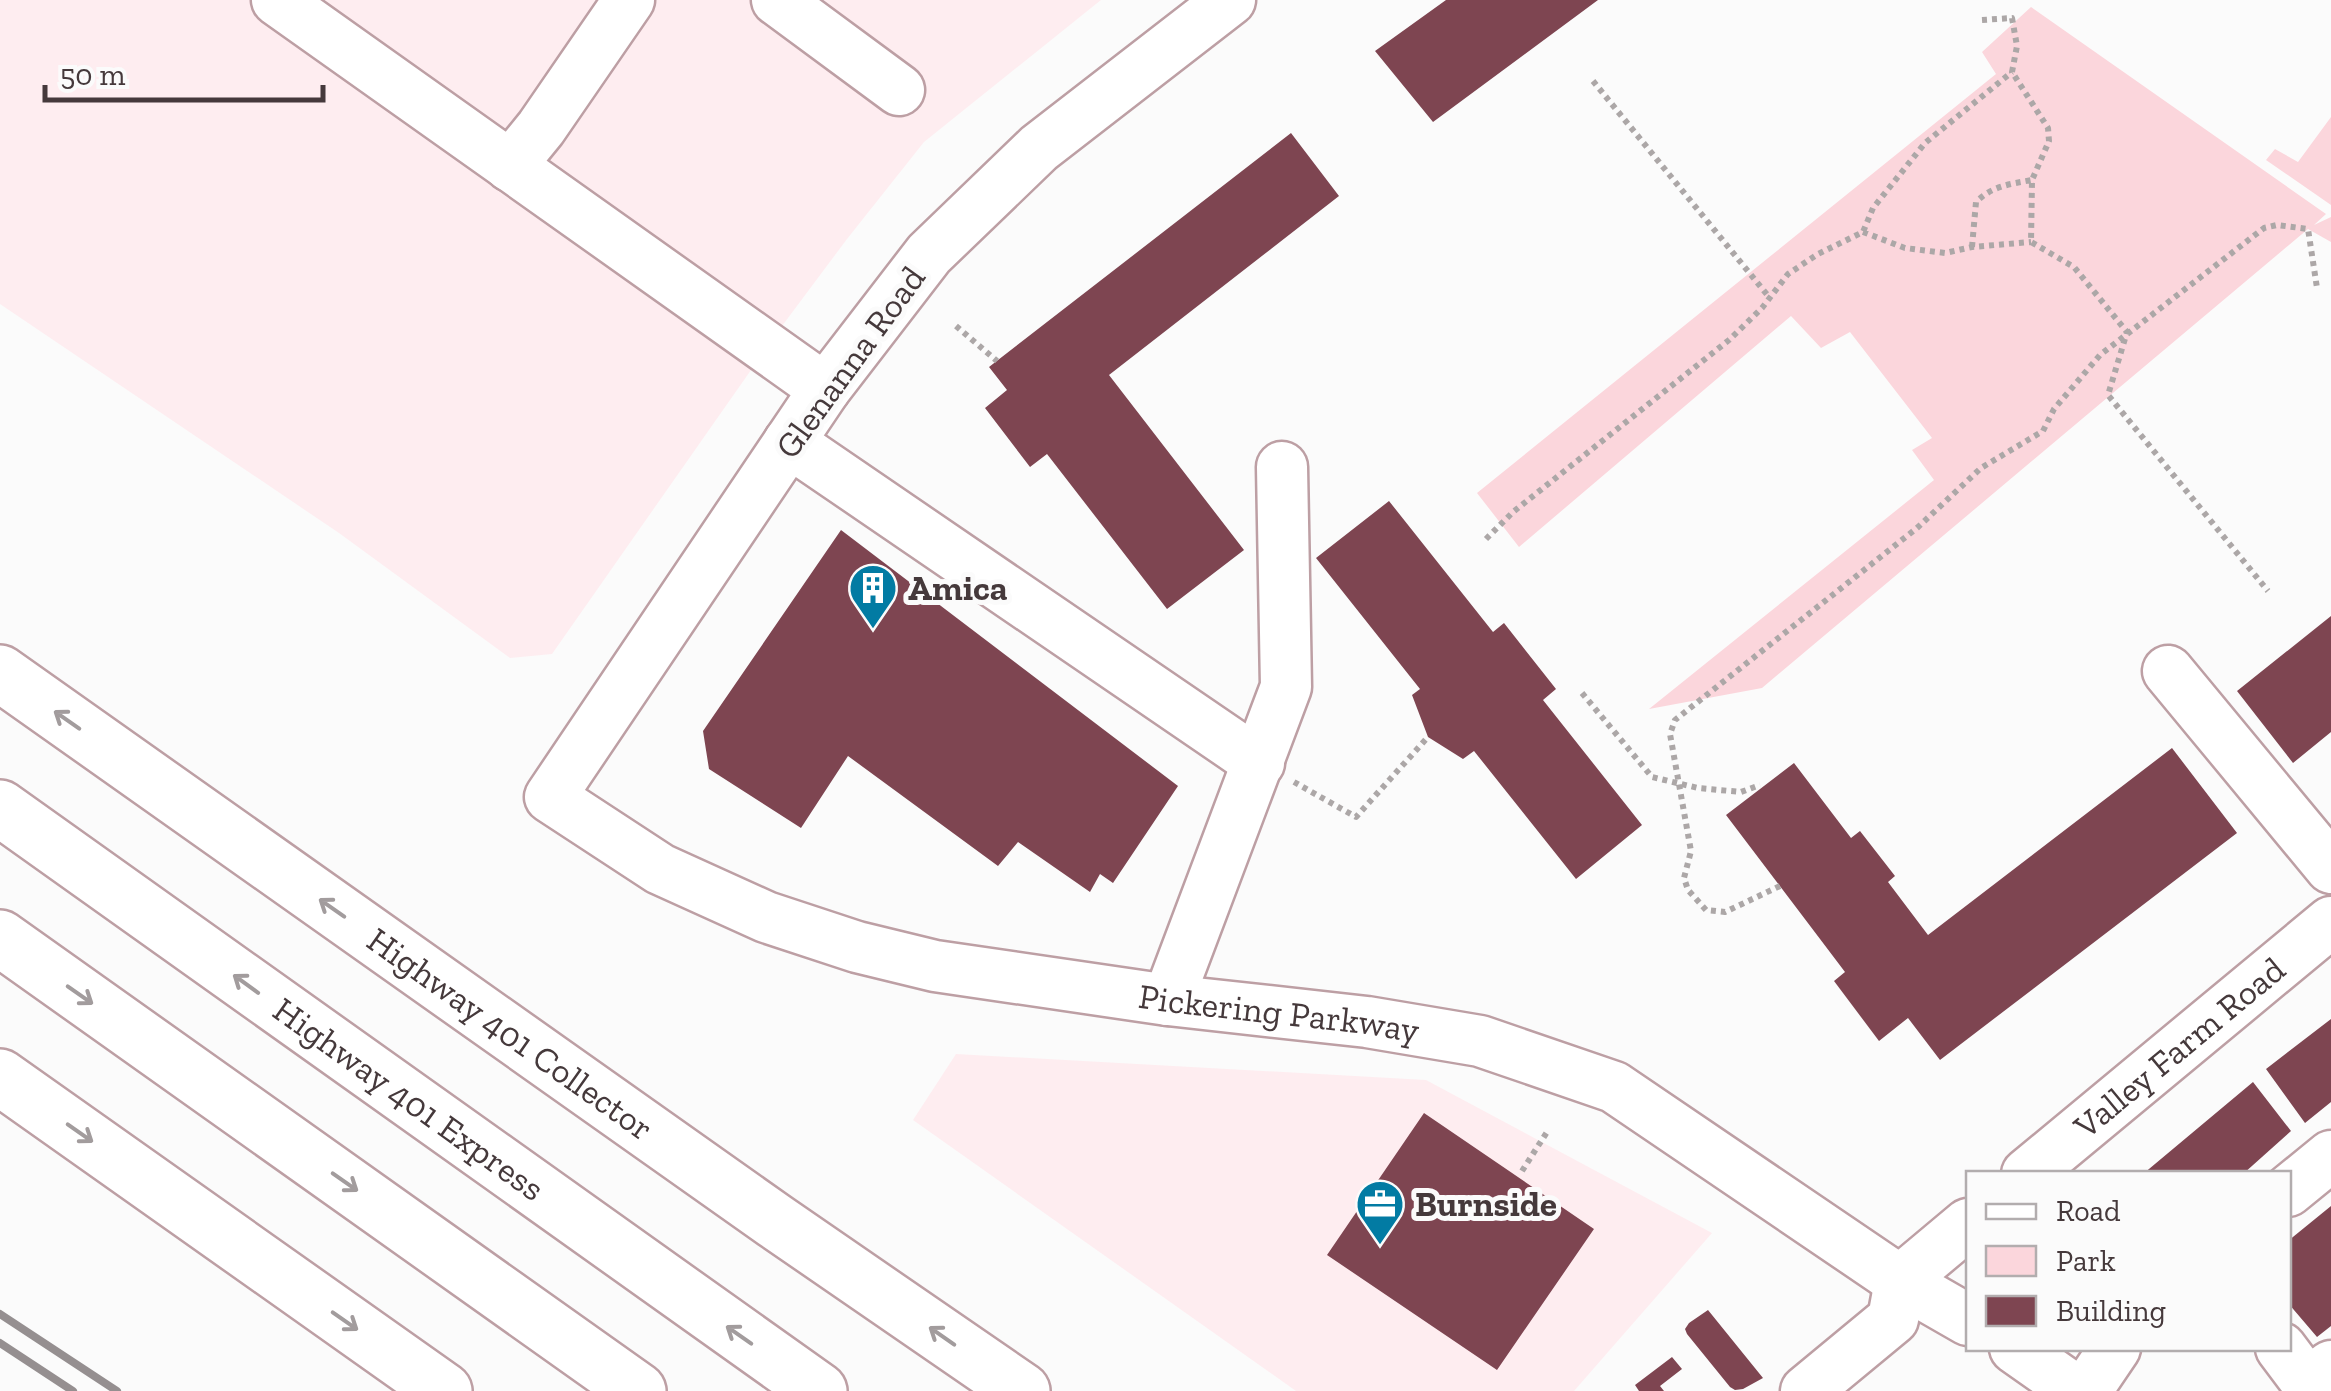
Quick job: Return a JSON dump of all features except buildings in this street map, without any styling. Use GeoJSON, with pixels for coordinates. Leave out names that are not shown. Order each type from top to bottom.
{"type":"FeatureCollection","features":[{"type":"Feature","properties":{"kind":"highway","name":"Highway 401 Collector"},"geometry":{"type":"LineString","coordinates":[[0,673],[759,1210],[1022,1391]]}},
{"type":"Feature","properties":{"kind":"highway","name":"Highway 401 Express"},"geometry":{"type":"LineString","coordinates":[[0,808],[819,1391]]}},
{"type":"Feature","properties":{"kind":"highway"},"geometry":{"type":"LineString","coordinates":[[0,938],[638,1391]]}},
{"type":"Feature","properties":{"kind":"highway"},"geometry":{"type":"LineString","coordinates":[[0,1077],[444,1391]]}},
{"type":"Feature","properties":{"kind":"street"},"geometry":{"type":"LineString","coordinates":[[277,0],[825,389]]}},
{"type":"Feature","properties":{"kind":"street"},"geometry":{"type":"LineString","coordinates":[[510,166],[541,128],[629,0]]}},
{"type":"Feature","properties":{"kind":"street"},"geometry":{"type":"LineString","coordinates":[[777,0],[898,90]]}},
{"type":"Feature","properties":{"kind":"street","name":"Glenanna Road"},"geometry":{"type":"LineString","coordinates":[[550,797],[825,389],[929,254],[1039,148],[1230,0]]}},
{"type":"Feature","properties":{"kind":"street"},"geometry":{"type":"LineString","coordinates":[[789,442],[1259,762]]}},
{"type":"Feature","properties":{"kind":"street"},"geometry":{"type":"LineString","coordinates":[[1168,1000],[1286,687],[1282,467]]}},
{"type":"Feature","properties":{"kind":"street"},"geometry":{"type":"LineString","coordinates":[[2168,671],[2331,868]]}},
{"type":"Feature","properties":{"kind":"street","name":"Pickering Parkway"},"geometry":{"type":"LineString","coordinates":[[550,797],[660,869],[766,917],[857,947],[935,966],[1168,1000],[1368,1022],[1480,1042],[1614,1088],[1900,1282],[1966,1319]]}},
{"type":"Feature","properties":{"kind":"street","name":"Valley Farm Road"},"geometry":{"type":"LineString","coordinates":[[2031,1171],[2331,922]]}},
{"type":"Feature","properties":{"kind":"street"},"geometry":{"type":"LineString","coordinates":[[2291,1189],[2331,1156]]}},
{"type":"Feature","properties":{"kind":"street"},"geometry":{"type":"LineString","coordinates":[[1806,1391],[1893,1319],[1900,1282],[1966,1226]]}},
{"type":"Feature","properties":{"kind":"street"},"geometry":{"type":"LineString","coordinates":[[2019,1351],[2076,1391]]}},
{"type":"Feature","properties":{"kind":"street"},"geometry":{"type":"LineString","coordinates":[[2086,1391],[2113,1351]]}},
{"type":"Feature","properties":{"kind":"street"},"geometry":{"type":"LineString","coordinates":[[2283,1351],[2308,1384],[2331,1366]]}},
{"type":"Feature","properties":{"kind":"path"},"geometry":{"type":"LineString","coordinates":[[1486,539],[1513,512],[1729,340],[1788,274],[1863,232],[1873,208],[1925,143],[2012,72],[2017,46],[2012,18],[1982,20]]}},
{"type":"Feature","properties":{"kind":"path"},"geometry":{"type":"LineString","coordinates":[[2012,72],[2048,128],[2049,141],[2032,180],[2031,242]]}},
{"type":"Feature","properties":{"kind":"path"},"geometry":{"type":"LineString","coordinates":[[1594,81],[1770,298]]}},
{"type":"Feature","properties":{"kind":"path"},"geometry":{"type":"LineString","coordinates":[[1972,247],[1976,202],[2000,186],[2032,180]]}},
{"type":"Feature","properties":{"kind":"path"},"geometry":{"type":"LineString","coordinates":[[1780,886],[1726,912],[1706,910],[1688,890],[1684,878],[1690,851],[1670,734],[1676,720],[1917,528],[1980,468],[2043,432],[2054,409],[2100,355],[2264,228],[2308,229],[2317,288]]}},
{"type":"Feature","properties":{"kind":"path"},"geometry":{"type":"LineString","coordinates":[[1863,232],[1905,248],[1946,253],[2031,242],[2074,267],[2127,332]]}},
{"type":"Feature","properties":{"kind":"path"},"geometry":{"type":"LineString","coordinates":[[956,326],[998,361]]}},
{"type":"Feature","properties":{"kind":"path"},"geometry":{"type":"LineString","coordinates":[[2127,332],[2108,395],[2268,591]]}},
{"type":"Feature","properties":{"kind":"path"},"geometry":{"type":"LineString","coordinates":[[1582,693],[1652,777],[1698,788],[1741,792],[1760,784]]}},
{"type":"Feature","properties":{"kind":"path"},"geometry":{"type":"LineString","coordinates":[[1259,762],[1356,817],[1428,737]]}},
{"type":"Feature","properties":{"kind":"path"},"geometry":{"type":"LineString","coordinates":[[1522,1171],[1548,1132]]}},
{"type":"Feature","properties":{"kind":"shaded area"},"geometry":{"type":"Polygon","coordinates":[[[0,0],[1101,0],[924,142],[779,330],[552,654],[510,658],[339,533],[0,304],[0,0]]]}},
{"type":"Feature","properties":{"kind":"shaded area"},"geometry":{"type":"Polygon","coordinates":[[[956,1054],[1426,1080],[1712,1233],[1574,1391],[1296,1391],[913,1120],[956,1054]]]}},
{"type":"Feature","properties":{"kind":"green space"},"geometry":{"type":"Polygon","coordinates":[[[2031,7],[2326,214],[2314,225],[2331,217],[2331,242],[2308,229],[1762,688],[1649,709],[1934,480],[1912,450],[1932,438],[1850,332],[1821,348],[1791,316],[1519,547],[1477,493],[1996,74],[1982,52],[2031,7]]]}},
{"type":"Feature","properties":{"kind":"green space"},"geometry":{"type":"Polygon","coordinates":[[[2331,117],[2331,205],[2266,160],[2275,149],[2298,162],[2331,117]]]}},
{"type":"Feature","properties":{"kind":"railway"},"geometry":{"type":"LineString","coordinates":[[0,1314],[117,1391]]}},
{"type":"Feature","properties":{"kind":"railway"},"geometry":{"type":"LineString","coordinates":[[0,1343],[73,1391]]}},
{"type":"Feature","properties":{"kind":"place","name":"Amica"},"geometry":{"type":"Point","coordinates":[873,630]}},
{"type":"Feature","properties":{"kind":"place","name":"Burnside"},"geometry":{"type":"Point","coordinates":[1380,1246]}}]}
